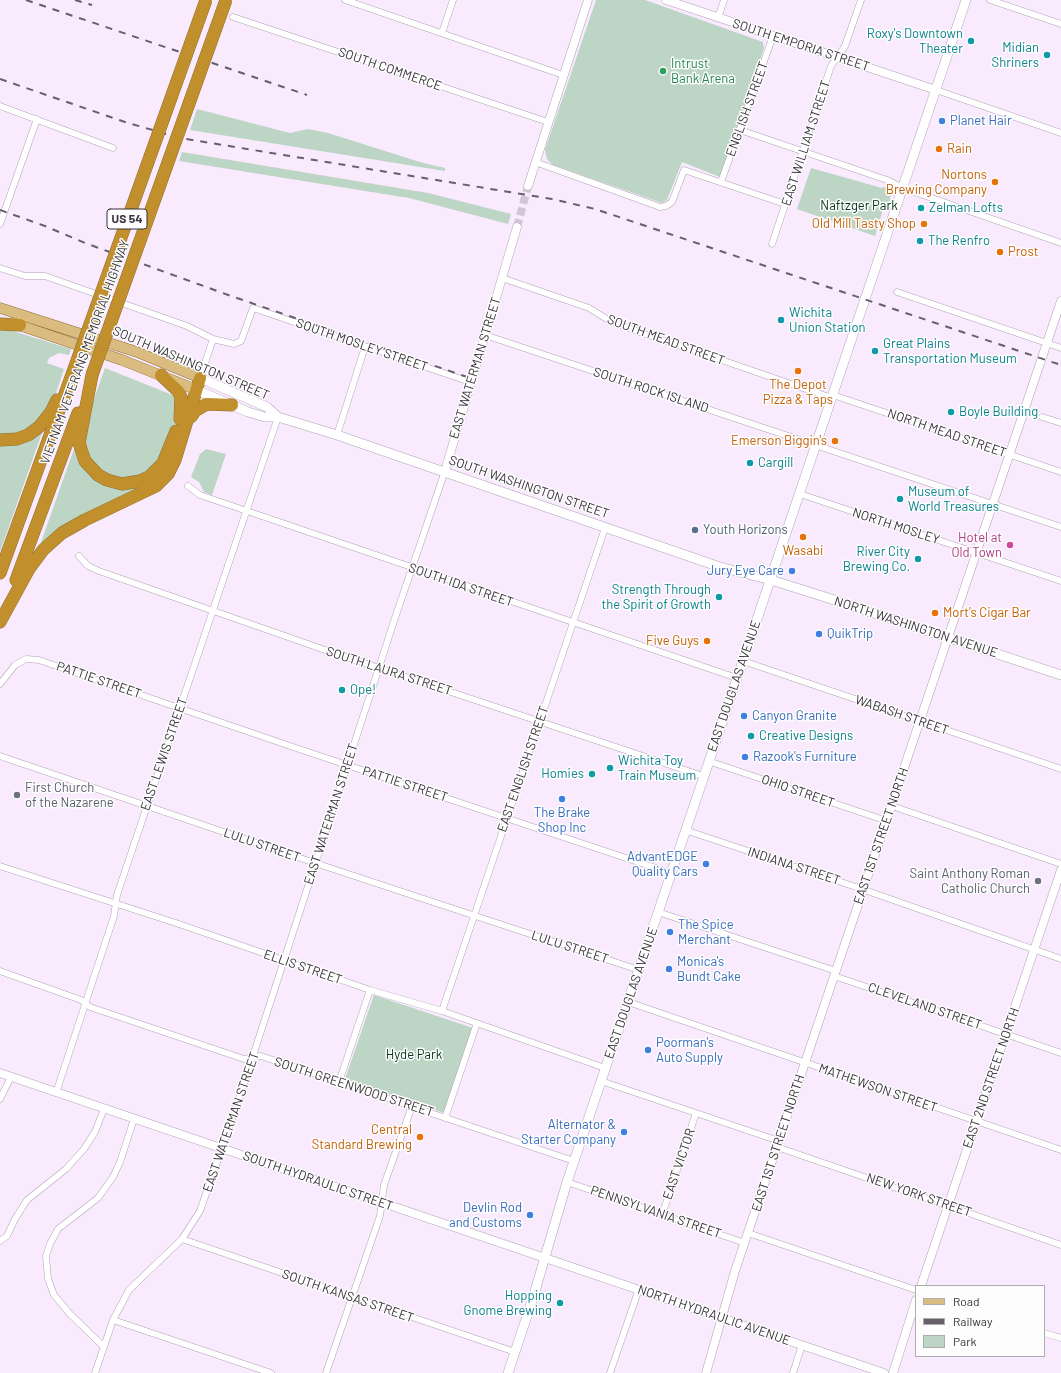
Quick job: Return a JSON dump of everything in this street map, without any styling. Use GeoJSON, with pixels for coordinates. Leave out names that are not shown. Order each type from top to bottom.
{"type":"FeatureCollection","features":[{"type":"Feature","properties":{"kind":"highway"},"geometry":{"type":"LineString","coordinates":[[181,69],[198,0]]}},
{"type":"Feature","properties":{"kind":"highway","name":"VIETNAM VETERANS MEMORIAL HIGHWAY"},"geometry":{"type":"LineString","coordinates":[[0,573],[206,0]]}},
{"type":"Feature","properties":{"kind":"highway","name":"VIETNAM VETERANS MEMORIAL HIGHWAY"},"geometry":{"type":"LineString","coordinates":[[0,622],[92,375],[226,0]]}},
{"type":"Feature","properties":{"kind":"highway"},"geometry":{"type":"LineString","coordinates":[[198,78],[233,0]]}},
{"type":"Feature","properties":{"kind":"highway"},"geometry":{"type":"LineString","coordinates":[[0,324],[20,325]]}},
{"type":"Feature","properties":{"kind":"highway"},"geometry":{"type":"LineString","coordinates":[[0,440],[17,439],[28,435],[39,427],[51,412],[74,369]]}},
{"type":"Feature","properties":{"kind":"highway"},"geometry":{"type":"LineString","coordinates":[[92,375],[79,443],[85,461],[90,468],[107,480],[122,484],[132,483],[144,479],[157,471],[168,452],[187,401],[197,386]]}},
{"type":"Feature","properties":{"kind":"highway"},"geometry":{"type":"LineString","coordinates":[[161,375],[178,391],[181,396],[180,419]]}},
{"type":"Feature","properties":{"kind":"highway"},"geometry":{"type":"LineString","coordinates":[[181,441],[197,386]]}},
{"type":"Feature","properties":{"kind":"highway"},"geometry":{"type":"LineString","coordinates":[[0,622],[18,587],[43,550],[62,533],[84,520],[156,486],[168,474],[192,416],[199,408],[213,403],[232,406]]}},
{"type":"Feature","properties":{"kind":"main road","name":"EAST DOUGLAS AVENUE"},"geometry":{"type":"LineString","coordinates":[[508,1373],[567,1182],[605,1068],[708,761],[817,445],[966,0]]}},
{"type":"Feature","properties":{"kind":"main road","name":"SOUTH WASHINGTON STREET"},"geometry":{"type":"LineString","coordinates":[[0,308],[120,346],[232,406],[265,417],[278,417],[337,435],[720,567],[771,580]]}},
{"type":"Feature","properties":{"kind":"main road","name":"SOUTH WASHINGTON STREET"},"geometry":{"type":"LineString","coordinates":[[0,319],[161,375],[267,407],[278,417]]}},
{"type":"Feature","properties":{"kind":"main road","name":"NORTH WASHINGTON AVENUE"},"geometry":{"type":"LineString","coordinates":[[771,580],[1061,675]]}},
{"type":"Feature","properties":{"kind":"street"},"geometry":{"type":"LineString","coordinates":[[345,0],[563,75]]}},
{"type":"Feature","properties":{"kind":"street"},"geometry":{"type":"LineString","coordinates":[[442,33],[453,0]]}},
{"type":"Feature","properties":{"kind":"street"},"geometry":{"type":"LineString","coordinates":[[528,186],[534,162],[588,0]]}},
{"type":"Feature","properties":{"kind":"street","name":"SOUTH EMPORIA STREET"},"geometry":{"type":"LineString","coordinates":[[666,0],[936,90]]}},
{"type":"Feature","properties":{"kind":"street"},"geometry":{"type":"LineString","coordinates":[[718,18],[724,0]]}},
{"type":"Feature","properties":{"kind":"street","name":"EAST WILLIAM STREET"},"geometry":{"type":"LineString","coordinates":[[772,244],[831,66],[848,40],[861,0]]}},
{"type":"Feature","properties":{"kind":"street"},"geometry":{"type":"LineString","coordinates":[[990,0],[1061,24]]}},
{"type":"Feature","properties":{"kind":"street","name":"SOUTH COMMERCE"},"geometry":{"type":"LineString","coordinates":[[233,17],[548,122]]}},
{"type":"Feature","properties":{"kind":"street","name":"ENGLISH STREET"},"geometry":{"type":"LineString","coordinates":[[721,182],[774,36]]}},
{"type":"Feature","properties":{"kind":"street"},"geometry":{"type":"LineString","coordinates":[[936,90],[1061,133]]}},
{"type":"Feature","properties":{"kind":"street"},"geometry":{"type":"LineString","coordinates":[[0,106],[113,148]]}},
{"type":"Feature","properties":{"kind":"street"},"geometry":{"type":"LineString","coordinates":[[1,221],[37,120]]}},
{"type":"Feature","properties":{"kind":"street"},"geometry":{"type":"LineString","coordinates":[[740,130],[887,180],[903,188],[1061,243]]}},
{"type":"Feature","properties":{"kind":"street"},"geometry":{"type":"LineString","coordinates":[[534,162],[660,207],[666,206],[672,202],[684,170],[785,204]]}},
{"type":"Feature","properties":{"kind":"street","name":"EAST WATERMAN STREET"},"geometry":{"type":"LineString","coordinates":[[95,1373],[113,1320],[129,1290],[182,1239],[200,1211],[253,1058],[378,668],[445,471],[470,382],[517,227]]}},
{"type":"Feature","properties":{"kind":"street"},"geometry":{"type":"LineString","coordinates":[[0,268],[25,276],[45,276],[187,326],[214,339],[197,386]]}},
{"type":"Feature","properties":{"kind":"street","name":"SOUTH MEAD STREET"},"geometry":{"type":"LineString","coordinates":[[502,278],[589,308],[610,321],[628,328],[832,397]]}},
{"type":"Feature","properties":{"kind":"street"},"geometry":{"type":"LineString","coordinates":[[897,292],[1061,348]]}},
{"type":"Feature","properties":{"kind":"street","name":"EAST 1ST STREET NORTH"},"geometry":{"type":"LineString","coordinates":[[706,1373],[721,1318],[748,1233],[993,504],[1008,454],[1061,301]]}},
{"type":"Feature","properties":{"kind":"street","name":"SOUTH MOSLEY STREET"},"geometry":{"type":"LineString","coordinates":[[214,339],[234,344],[241,341],[253,308],[470,382]]}},
{"type":"Feature","properties":{"kind":"street","name":"SOUTH ROCK ISLAND"},"geometry":{"type":"LineString","coordinates":[[485,335],[1061,527]]}},
{"type":"Feature","properties":{"kind":"street"},"geometry":{"type":"LineString","coordinates":[[337,435],[365,346]]}},
{"type":"Feature","properties":{"kind":"street","name":"NORTH MEAD STREET"},"geometry":{"type":"LineString","coordinates":[[832,397],[1061,472]]}},
{"type":"Feature","properties":{"kind":"street","name":"EAST LEWIS STREET"},"geometry":{"type":"LineString","coordinates":[[56,1093],[114,916],[117,895],[278,417]]}},
{"type":"Feature","properties":{"kind":"street"},"geometry":{"type":"LineString","coordinates":[[1042,417],[1061,423]]}},
{"type":"Feature","properties":{"kind":"street","name":"SOUTH IDA STREET"},"geometry":{"type":"LineString","coordinates":[[188,486],[200,496],[737,678]]}},
{"type":"Feature","properties":{"kind":"street","name":"NORTH MOSLEY"},"geometry":{"type":"LineString","coordinates":[[800,494],[976,552],[1061,582]]}},
{"type":"Feature","properties":{"kind":"street","name":"EAST ENGLISH STREET"},"geometry":{"type":"LineString","coordinates":[[442,1011],[605,528]]}},
{"type":"Feature","properties":{"kind":"street","name":"SOUTH LAURA STREET"},"geometry":{"type":"LineString","coordinates":[[79,556],[88,566],[99,571],[212,611],[378,668],[704,776]]}},
{"type":"Feature","properties":{"kind":"street","name":"PATTIE STREET"},"geometry":{"type":"LineString","coordinates":[[0,684],[15,665],[26,659],[39,660],[671,873]]}},
{"type":"Feature","properties":{"kind":"street","name":"WABASH STREET"},"geometry":{"type":"LineString","coordinates":[[743,661],[1061,769]]}},
{"type":"Feature","properties":{"kind":"street","name":"LULU STREET"},"geometry":{"type":"LineString","coordinates":[[0,756],[315,863],[638,970]]}},
{"type":"Feature","properties":{"kind":"street","name":"OHIO STREET"},"geometry":{"type":"LineString","coordinates":[[708,761],[887,821]]}},
{"type":"Feature","properties":{"kind":"street"},"geometry":{"type":"LineString","coordinates":[[892,806],[1061,864]]}},
{"type":"Feature","properties":{"kind":"street","name":"INDIANA STREET"},"geometry":{"type":"LineString","coordinates":[[685,830],[863,889],[1061,959]]}},
{"type":"Feature","properties":{"kind":"street","name":"ELLIS STREET"},"geometry":{"type":"LineString","coordinates":[[0,866],[285,960],[370,990],[442,1011],[605,1068]]}},
{"type":"Feature","properties":{"kind":"street","name":"EAST 2ND STREET NORTH"},"geometry":{"type":"LineString","coordinates":[[921,1285],[1061,870]]}},
{"type":"Feature","properties":{"kind":"street","name":"CLEVELAND STREET"},"geometry":{"type":"LineString","coordinates":[[658,912],[1061,1053]]}},
{"type":"Feature","properties":{"kind":"street","name":"SOUTH GREENWOOD STREET"},"geometry":{"type":"LineString","coordinates":[[0,971],[80,1000],[93,1008],[244,1059],[261,1056],[574,1161]]}},
{"type":"Feature","properties":{"kind":"street"},"geometry":{"type":"LineString","coordinates":[[339,1082],[370,990]]}},
{"type":"Feature","properties":{"kind":"street","name":"MATHEWSON STREET"},"geometry":{"type":"LineString","coordinates":[[628,1002],[1061,1150]]}},
{"type":"Feature","properties":{"kind":"street"},"geometry":{"type":"LineString","coordinates":[[445,1118],[477,1023]]}},
{"type":"Feature","properties":{"kind":"street","name":"SOUTH HYDRAULIC STREET"},"geometry":{"type":"LineString","coordinates":[[0,1073],[545,1257]]}},
{"type":"Feature","properties":{"kind":"street"},"geometry":{"type":"LineString","coordinates":[[0,1099],[11,1077]]}},
{"type":"Feature","properties":{"kind":"street","name":"NEW YORK STREET"},"geometry":{"type":"LineString","coordinates":[[601,1080],[1061,1245]]}},
{"type":"Feature","properties":{"kind":"street"},"geometry":{"type":"LineString","coordinates":[[326,1373],[380,1216],[384,1185],[412,1106]]}},
{"type":"Feature","properties":{"kind":"street"},"geometry":{"type":"LineString","coordinates":[[0,1241],[7,1236],[18,1213],[27,1200],[66,1169],[84,1149],[95,1132],[104,1109]]}},
{"type":"Feature","properties":{"kind":"street","name":"EAST VICTOR"},"geometry":{"type":"LineString","coordinates":[[662,1215],[696,1113]]}},
{"type":"Feature","properties":{"kind":"street"},"geometry":{"type":"LineString","coordinates":[[104,1347],[59,1302],[49,1285],[46,1266],[47,1250],[58,1229],[98,1198],[106,1189],[120,1162],[134,1119]]}},
{"type":"Feature","properties":{"kind":"street","name":"PENNSYLVANIA STREET"},"geometry":{"type":"LineString","coordinates":[[567,1182],[745,1243]]}},
{"type":"Feature","properties":{"kind":"street"},"geometry":{"type":"LineString","coordinates":[[748,1233],[915,1290]]}},
{"type":"Feature","properties":{"kind":"street","name":"SOUTH KANSAS STREET"},"geometry":{"type":"LineString","coordinates":[[182,1239],[515,1352]]}},
{"type":"Feature","properties":{"kind":"street","name":"NORTH HYDRAULIC AVENUE"},"geometry":{"type":"LineString","coordinates":[[545,1257],[884,1373]]}},
{"type":"Feature","properties":{"kind":"street"},"geometry":{"type":"LineString","coordinates":[[610,1373],[639,1289]]}},
{"type":"Feature","properties":{"kind":"street"},"geometry":{"type":"LineString","coordinates":[[893,1373],[915,1303]]}},
{"type":"Feature","properties":{"kind":"street"},"geometry":{"type":"LineString","coordinates":[[113,1320],[271,1373]]}},
{"type":"Feature","properties":{"kind":"street"},"geometry":{"type":"LineString","coordinates":[[1045,1333],[1061,1338]]}},
{"type":"Feature","properties":{"kind":"street"},"geometry":{"type":"LineString","coordinates":[[793,1373],[802,1345]]}},
{"type":"Feature","properties":{"kind":"green space"},"geometry":{"type":"Polygon","coordinates":[[[596,0],[645,0],[763,42],[764,48],[720,177],[682,162],[667,200],[662,203],[553,165],[547,159],[545,150],[596,0]]]}},
{"type":"Feature","properties":{"kind":"green space"},"geometry":{"type":"Polygon","coordinates":[[[197,109],[290,133],[308,129],[328,133],[423,163],[445,168],[445,171],[190,130],[197,109]]]}},
{"type":"Feature","properties":{"kind":"green space"},"geometry":{"type":"Polygon","coordinates":[[[182,152],[428,193],[511,214],[508,224],[409,198],[179,161],[182,152]]]}},
{"type":"Feature","properties":{"kind":"green space","name":"Naftzger Park"},"geometry":{"type":"Polygon","coordinates":[[[811,168],[882,188],[887,186],[890,187],[892,190],[888,207],[883,209],[875,236],[797,209],[811,168]]]}},
{"type":"Feature","properties":{"kind":"green space"},"geometry":{"type":"Polygon","coordinates":[[[0,327],[71,349],[69,355],[59,353],[49,358],[47,363],[64,369],[53,402],[49,411],[22,434],[0,436],[0,327]]]}},
{"type":"Feature","properties":{"kind":"green space"},"geometry":{"type":"Polygon","coordinates":[[[105,368],[175,396],[180,409],[163,458],[156,466],[137,479],[108,477],[89,462],[82,439],[84,427],[105,368]]]}},
{"type":"Feature","properties":{"kind":"green space"},"geometry":{"type":"Polygon","coordinates":[[[43,430],[0,552],[0,442],[43,430]]]}},
{"type":"Feature","properties":{"kind":"green space"},"geometry":{"type":"Polygon","coordinates":[[[75,446],[106,482],[164,474],[40,545],[75,446]]]}},
{"type":"Feature","properties":{"kind":"green space"},"geometry":{"type":"Polygon","coordinates":[[[206,449],[226,454],[212,495],[204,492],[199,482],[191,477],[200,454],[206,449]]]}},
{"type":"Feature","properties":{"kind":"green space","name":"Hyde Park"},"geometry":{"type":"Polygon","coordinates":[[[374,995],[473,1028],[444,1113],[345,1079],[374,995]]]}},
{"type":"Feature","properties":{"kind":"tunnel"},"geometry":{"type":"LineString","coordinates":[[517,227],[528,186]]}},
{"type":"Feature","properties":{"kind":"railway"},"geometry":{"type":"LineString","coordinates":[[26,0],[307,95]]}},
{"type":"Feature","properties":{"kind":"railway"},"geometry":{"type":"LineString","coordinates":[[75,0],[92,5]]}},
{"type":"Feature","properties":{"kind":"railway"},"geometry":{"type":"LineString","coordinates":[[0,79],[125,122],[180,138],[552,199],[595,209],[1061,365]]}},
{"type":"Feature","properties":{"kind":"railway"},"geometry":{"type":"LineString","coordinates":[[0,210],[45,226],[85,243],[231,296],[476,380]]}},
{"type":"Feature","properties":{"kind":"place","name":"Roxy's Downtown Theater"},"geometry":{"type":"Point","coordinates":[971,41]}},
{"type":"Feature","properties":{"kind":"place","name":"Midian Shriners"},"geometry":{"type":"Point","coordinates":[1047,55]}},
{"type":"Feature","properties":{"kind":"place","name":"Intrust Bank Arena"},"geometry":{"type":"Point","coordinates":[663,71]}},
{"type":"Feature","properties":{"kind":"place","name":"Planet Hair"},"geometry":{"type":"Point","coordinates":[942,121]}},
{"type":"Feature","properties":{"kind":"place","name":"Rain"},"geometry":{"type":"Point","coordinates":[939,149]}},
{"type":"Feature","properties":{"kind":"place","name":"Nortons Brewing Company"},"geometry":{"type":"Point","coordinates":[995,182]}},
{"type":"Feature","properties":{"kind":"place","name":"Zelman Lofts"},"geometry":{"type":"Point","coordinates":[921,208]}},
{"type":"Feature","properties":{"kind":"place","name":"Old Mill Tasty Shop"},"geometry":{"type":"Point","coordinates":[924,224]}},
{"type":"Feature","properties":{"kind":"place","name":"The Renfro"},"geometry":{"type":"Point","coordinates":[920,241]}},
{"type":"Feature","properties":{"kind":"place","name":"Prost"},"geometry":{"type":"Point","coordinates":[1000,252]}},
{"type":"Feature","properties":{"kind":"place","name":"Wichita Union Station"},"geometry":{"type":"Point","coordinates":[781,320]}},
{"type":"Feature","properties":{"kind":"place","name":"Great Plains Transportation Museum"},"geometry":{"type":"Point","coordinates":[875,351]}},
{"type":"Feature","properties":{"kind":"place","name":"The Depot Pizza & Taps"},"geometry":{"type":"Point","coordinates":[798,371]}},
{"type":"Feature","properties":{"kind":"place","name":"Boyle Building"},"geometry":{"type":"Point","coordinates":[951,412]}},
{"type":"Feature","properties":{"kind":"place","name":"Emerson Biggin's"},"geometry":{"type":"Point","coordinates":[835,441]}},
{"type":"Feature","properties":{"kind":"place","name":"Cargill"},"geometry":{"type":"Point","coordinates":[750,463]}},
{"type":"Feature","properties":{"kind":"place","name":"Museum of World Treasures"},"geometry":{"type":"Point","coordinates":[900,499]}},
{"type":"Feature","properties":{"kind":"place","name":"Youth Horizons"},"geometry":{"type":"Point","coordinates":[695,530]}},
{"type":"Feature","properties":{"kind":"place","name":"Wasabi"},"geometry":{"type":"Point","coordinates":[803,537]}},
{"type":"Feature","properties":{"kind":"place","name":"Hotel at Old Town"},"geometry":{"type":"Point","coordinates":[1010,545]}},
{"type":"Feature","properties":{"kind":"place","name":"River City Brewing Co."},"geometry":{"type":"Point","coordinates":[918,559]}},
{"type":"Feature","properties":{"kind":"place","name":"Jury Eye Care"},"geometry":{"type":"Point","coordinates":[792,571]}},
{"type":"Feature","properties":{"kind":"place","name":"Strength Through the Spirit of Growth"},"geometry":{"type":"Point","coordinates":[719,597]}},
{"type":"Feature","properties":{"kind":"place","name":"Mort's Cigar Bar"},"geometry":{"type":"Point","coordinates":[935,613]}},
{"type":"Feature","properties":{"kind":"place","name":"QuikTrip"},"geometry":{"type":"Point","coordinates":[819,634]}},
{"type":"Feature","properties":{"kind":"place","name":"Five Guys"},"geometry":{"type":"Point","coordinates":[707,641]}},
{"type":"Feature","properties":{"kind":"place","name":"Ope!"},"geometry":{"type":"Point","coordinates":[342,690]}},
{"type":"Feature","properties":{"kind":"place","name":"Canyon Granite"},"geometry":{"type":"Point","coordinates":[744,716]}},
{"type":"Feature","properties":{"kind":"place","name":"Creative Designs"},"geometry":{"type":"Point","coordinates":[751,736]}},
{"type":"Feature","properties":{"kind":"place","name":"Razook's Furniture"},"geometry":{"type":"Point","coordinates":[745,757]}},
{"type":"Feature","properties":{"kind":"place","name":"Wichita Toy Train Museum"},"geometry":{"type":"Point","coordinates":[610,768]}},
{"type":"Feature","properties":{"kind":"place","name":"Homies"},"geometry":{"type":"Point","coordinates":[592,774]}},
{"type":"Feature","properties":{"kind":"place","name":"First Church of the Nazarene"},"geometry":{"type":"Point","coordinates":[17,795]}},
{"type":"Feature","properties":{"kind":"place","name":"The Brake Shop Inc"},"geometry":{"type":"Point","coordinates":[562,799]}},
{"type":"Feature","properties":{"kind":"place","name":"AdvantEDGE Quality Cars"},"geometry":{"type":"Point","coordinates":[706,864]}},
{"type":"Feature","properties":{"kind":"place","name":"Saint Anthony Roman Catholic Church"},"geometry":{"type":"Point","coordinates":[1038,881]}},
{"type":"Feature","properties":{"kind":"place","name":"The Spice Merchant"},"geometry":{"type":"Point","coordinates":[670,932]}},
{"type":"Feature","properties":{"kind":"place","name":"Monica's Bundt Cake"},"geometry":{"type":"Point","coordinates":[669,969]}},
{"type":"Feature","properties":{"kind":"place","name":"Poorman's Auto Supply"},"geometry":{"type":"Point","coordinates":[648,1050]}},
{"type":"Feature","properties":{"kind":"place","name":"Alternator & Starter Company"},"geometry":{"type":"Point","coordinates":[624,1132]}},
{"type":"Feature","properties":{"kind":"place","name":"Central Standard Brewing"},"geometry":{"type":"Point","coordinates":[420,1137]}},
{"type":"Feature","properties":{"kind":"place","name":"Devlin Rod and Customs"},"geometry":{"type":"Point","coordinates":[530,1215]}},
{"type":"Feature","properties":{"kind":"place","name":"Hopping Gnome Brewing"},"geometry":{"type":"Point","coordinates":[560,1303]}}]}
